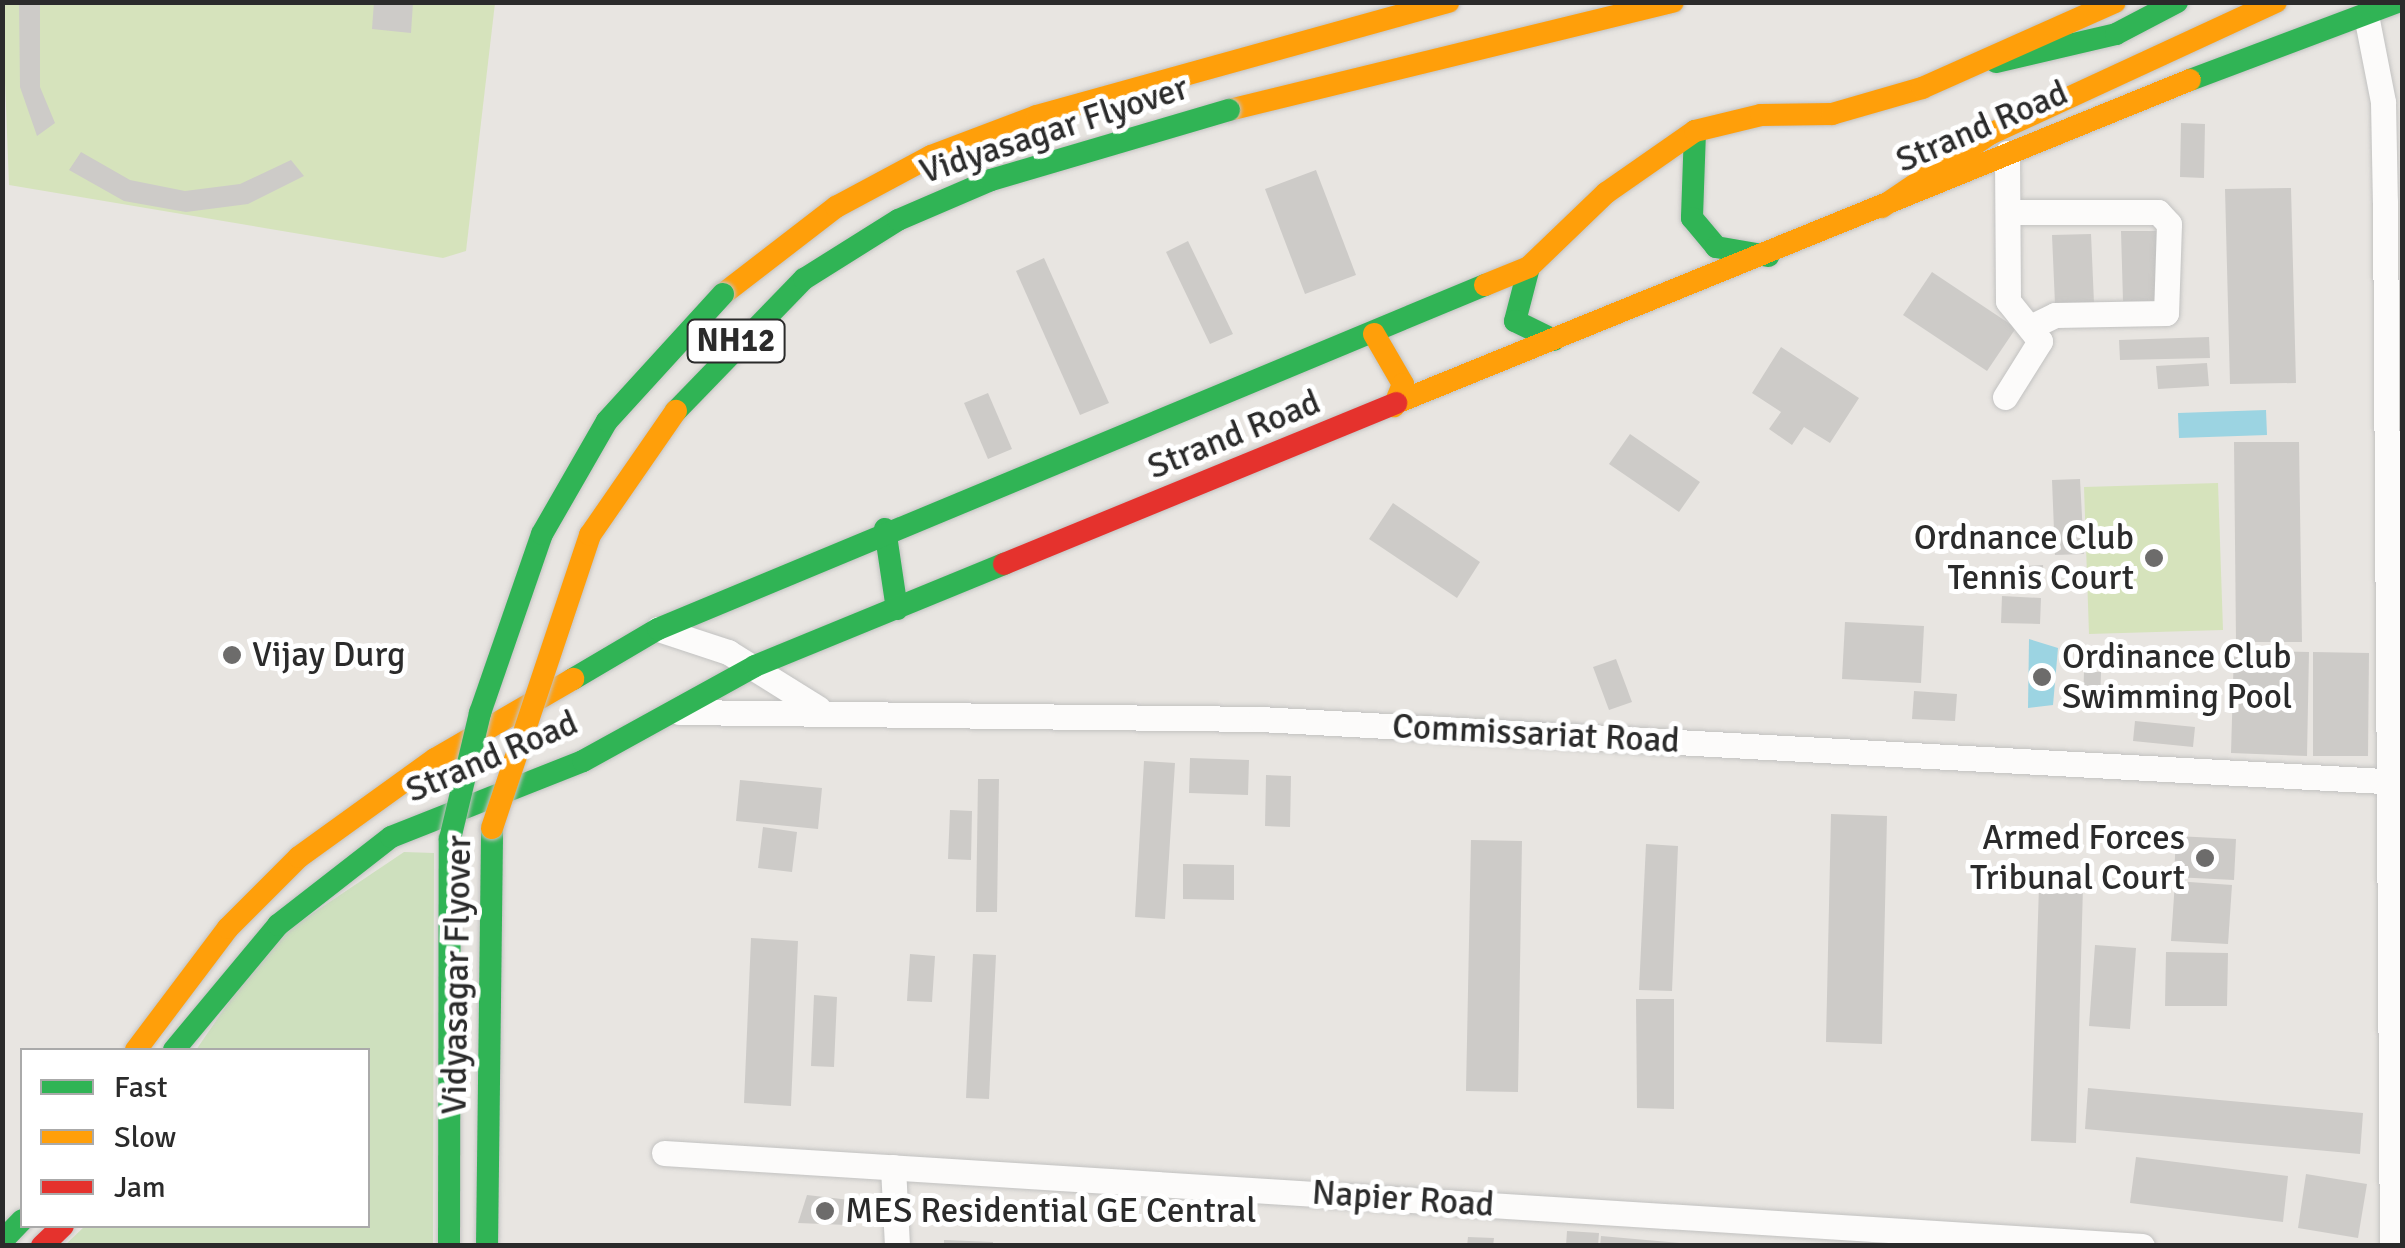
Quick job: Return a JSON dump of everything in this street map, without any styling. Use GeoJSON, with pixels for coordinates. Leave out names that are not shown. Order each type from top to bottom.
{"type":"FeatureCollection","features":[{"type":"Feature","properties":{"kind":"main road","name":"Vidyasagar Flyover"},"geometry":{"type":"LineString","coordinates":[[449,1246],[450,840],[480,713],[542,534],[607,421],[778,247],[931,156],[1037,116],[1449,2]]}},
{"type":"Feature","properties":{"kind":"main road","name":"Vidyasagar Flyover"},"geometry":{"type":"LineString","coordinates":[[487,1246],[492,828],[590,534],[639,454],[742,334],[804,280],[898,220],[991,180],[1228,110],[1673,2]]}},
{"type":"Feature","properties":{"kind":"main road"},"geometry":{"type":"LineString","coordinates":[[1996,62],[2115,2]]}},
{"type":"Feature","properties":{"kind":"main road"},"geometry":{"type":"LineString","coordinates":[[1996,62],[2116,34],[2177,2]]}},
{"type":"Feature","properties":{"kind":"main road"},"geometry":{"type":"LineString","coordinates":[[1882,208],[1990,134],[2276,2]]}},
{"type":"Feature","properties":{"kind":"main road","name":"Strand Road"},"geometry":{"type":"LineString","coordinates":[[176,1048],[334,872],[390,837],[583,761],[756,666],[1769,256],[2006,153],[2397,2]]}},
{"type":"Feature","properties":{"kind":"main road","name":"Strand Road"},"geometry":{"type":"LineString","coordinates":[[138,1048],[228,928],[299,856],[435,759],[658,629],[885,529],[1374,334],[1529,267],[1606,192],[1696,131],[1761,114],[1832,114],[1996,62]]}},
{"type":"Feature","properties":{"kind":"main road"},"geometry":{"type":"LineString","coordinates":[[1696,131],[1692,218],[1716,247],[1769,256]]}},
{"type":"Feature","properties":{"kind":"main road"},"geometry":{"type":"LineString","coordinates":[[1529,267],[1516,321],[1554,340]]}},
{"type":"Feature","properties":{"kind":"main road"},"geometry":{"type":"LineString","coordinates":[[1374,334],[1403,384],[1394,406]]}},
{"type":"Feature","properties":{"kind":"main road"},"geometry":{"type":"LineString","coordinates":[[885,529],[897,609]]}},
{"type":"Feature","properties":{"kind":"main road"},"geometry":{"type":"LineString","coordinates":[[2,1241],[20,1222]]}},
{"type":"Feature","properties":{"kind":"main road"},"geometry":{"type":"LineString","coordinates":[[42,1246],[61,1228]]}},
{"type":"Feature","properties":{"kind":"street"},"geometry":{"type":"LineString","coordinates":[[2366,16],[2392,101],[2396,781],[2392,1246]]}},
{"type":"Feature","properties":{"kind":"street"},"geometry":{"type":"LineString","coordinates":[[2005,397],[2040,341],[2008,301],[2006,153]]}},
{"type":"Feature","properties":{"kind":"street"},"geometry":{"type":"LineString","coordinates":[[2008,212],[2158,212],[2169,224],[2166,312],[2055,315],[2030,327]]}},
{"type":"Feature","properties":{"kind":"street"},"geometry":{"type":"LineString","coordinates":[[658,629],[756,666],[818,708]]}},
{"type":"Feature","properties":{"kind":"street","name":"Commissariat Road"},"geometry":{"type":"LineString","coordinates":[[669,712],[818,708],[1260,720],[2396,781]]}},
{"type":"Feature","properties":{"kind":"street","name":"Napier Road"},"geometry":{"type":"LineString","coordinates":[[664,1153],[2138,1245]]}},
{"type":"Feature","properties":{"kind":"street"},"geometry":{"type":"LineString","coordinates":[[893,1167],[897,1246]]}},
{"type":"Feature","properties":{"kind":"green space"},"geometry":{"type":"Polygon","coordinates":[[[2,3],[495,3],[466,251],[443,258],[9,185],[2,3]]]}},
{"type":"Feature","properties":{"kind":"green space","name":"Ordnance Club Tennis Court"},"geometry":{"type":"Polygon","coordinates":[[[2218,483],[2223,630],[2089,634],[2084,487],[2218,483]]]}},
{"type":"Feature","properties":{"kind":"green space"},"geometry":{"type":"Polygon","coordinates":[[[404,852],[434,853],[433,1245],[64,1246],[83,1228],[370,1228],[370,1048],[197,1048],[270,942],[404,852]]]}},
{"type":"Feature","properties":{"kind":"water"},"geometry":{"type":"Polygon","coordinates":[[[2266,410],[2267,435],[2179,438],[2178,413],[2266,410]]]}},
{"type":"Feature","properties":{"kind":"water","name":"Ordinance Club Swimming Pool"},"geometry":{"type":"Polygon","coordinates":[[[2029,639],[2058,648],[2053,705],[2028,708],[2029,639]]]}},
{"type":"Feature","properties":{"kind":"building"},"geometry":{"type":"Polygon","coordinates":[[[19,2],[40,2],[40,87],[55,123],[37,136],[20,87],[19,2]]]}},
{"type":"Feature","properties":{"kind":"building"},"geometry":{"type":"Polygon","coordinates":[[[374,2],[413,2],[411,33],[372,29],[374,2]]]}},
{"type":"Feature","properties":{"kind":"building"},"geometry":{"type":"Polygon","coordinates":[[[2181,123],[2205,124],[2204,178],[2180,177],[2181,123]]]}},
{"type":"Feature","properties":{"kind":"building"},"geometry":{"type":"Polygon","coordinates":[[[81,152],[130,180],[185,191],[240,184],[291,160],[304,176],[248,204],[186,212],[124,201],[69,170],[81,152]]]}},
{"type":"Feature","properties":{"kind":"building"},"geometry":{"type":"Polygon","coordinates":[[[1316,170],[1356,275],[1305,294],[1265,189],[1316,170]]]}},
{"type":"Feature","properties":{"kind":"building"},"geometry":{"type":"Polygon","coordinates":[[[2291,188],[2296,383],[2230,384],[2225,189],[2291,188]]]}},
{"type":"Feature","properties":{"kind":"building"},"geometry":{"type":"Polygon","coordinates":[[[2121,231],[2159,231],[2161,301],[2123,301],[2121,231]]]}},
{"type":"Feature","properties":{"kind":"building"},"geometry":{"type":"Polygon","coordinates":[[[2091,234],[2094,303],[2055,304],[2052,235],[2091,234]]]}},
{"type":"Feature","properties":{"kind":"building"},"geometry":{"type":"Polygon","coordinates":[[[1188,241],[1233,334],[1210,344],[1166,252],[1188,241]]]}},
{"type":"Feature","properties":{"kind":"building"},"geometry":{"type":"Polygon","coordinates":[[[1044,258],[1109,403],[1080,415],[1016,271],[1044,258]]]}},
{"type":"Feature","properties":{"kind":"building"},"geometry":{"type":"Polygon","coordinates":[[[1932,272],[2016,328],[1987,371],[1903,315],[1932,272]]]}},
{"type":"Feature","properties":{"kind":"building"},"geometry":{"type":"Polygon","coordinates":[[[2209,337],[2210,358],[2120,360],[2119,340],[2209,337]]]}},
{"type":"Feature","properties":{"kind":"building"},"geometry":{"type":"Polygon","coordinates":[[[1781,347],[1859,398],[1830,443],[1804,427],[1792,445],[1769,429],[1781,412],[1752,393],[1781,347]]]}},
{"type":"Feature","properties":{"kind":"building"},"geometry":{"type":"Polygon","coordinates":[[[2207,363],[2209,386],[2158,389],[2156,366],[2207,363]]]}},
{"type":"Feature","properties":{"kind":"building"},"geometry":{"type":"Polygon","coordinates":[[[988,393],[1012,449],[988,459],[964,403],[988,393]]]}},
{"type":"Feature","properties":{"kind":"building"},"geometry":{"type":"Polygon","coordinates":[[[1630,434],[1700,482],[1679,512],[1609,464],[1630,434]]]}},
{"type":"Feature","properties":{"kind":"building"},"geometry":{"type":"Polygon","coordinates":[[[2234,442],[2299,442],[2302,642],[2236,642],[2234,442]]]}},
{"type":"Feature","properties":{"kind":"building"},"geometry":{"type":"Polygon","coordinates":[[[2080,479],[2084,554],[2055,555],[2052,480],[2080,479]]]}},
{"type":"Feature","properties":{"kind":"building"},"geometry":{"type":"Polygon","coordinates":[[[1393,503],[1480,562],[1457,598],[1369,539],[1393,503]]]}},
{"type":"Feature","properties":{"kind":"building"},"geometry":{"type":"Polygon","coordinates":[[[2043,565],[2044,587],[1994,590],[1993,568],[2043,565]]]}},
{"type":"Feature","properties":{"kind":"building"},"geometry":{"type":"Polygon","coordinates":[[[2002,596],[2041,598],[2040,624],[2001,623],[2002,596]]]}},
{"type":"Feature","properties":{"kind":"building"},"geometry":{"type":"Polygon","coordinates":[[[1845,622],[1924,626],[1921,683],[1842,679],[1845,622]]]}},
{"type":"Feature","properties":{"kind":"building"},"geometry":{"type":"Polygon","coordinates":[[[2234,650],[2309,652],[2307,756],[2231,753],[2234,650]]]}},
{"type":"Feature","properties":{"kind":"building"},"geometry":{"type":"Polygon","coordinates":[[[2313,652],[2369,653],[2368,756],[2313,756],[2313,652]]]}},
{"type":"Feature","properties":{"kind":"building"},"geometry":{"type":"Polygon","coordinates":[[[1616,659],[1632,702],[1609,710],[1593,667],[1616,659]]]}},
{"type":"Feature","properties":{"kind":"building"},"geometry":{"type":"Polygon","coordinates":[[[2084,671],[2101,672],[2100,707],[2083,706],[2084,671]]]}},
{"type":"Feature","properties":{"kind":"building"},"geometry":{"type":"Polygon","coordinates":[[[1914,691],[1957,694],[1955,721],[1912,719],[1914,691]]]}},
{"type":"Feature","properties":{"kind":"building"},"geometry":{"type":"Polygon","coordinates":[[[2135,721],[2195,727],[2193,747],[2133,741],[2135,721]]]}},
{"type":"Feature","properties":{"kind":"building"},"geometry":{"type":"Polygon","coordinates":[[[1190,758],[1249,760],[1248,795],[1189,793],[1190,758]]]}},
{"type":"Feature","properties":{"kind":"building"},"geometry":{"type":"Polygon","coordinates":[[[1144,761],[1175,763],[1165,919],[1135,917],[1144,761]]]}},
{"type":"Feature","properties":{"kind":"building"},"geometry":{"type":"Polygon","coordinates":[[[1266,775],[1291,776],[1290,827],[1265,826],[1266,775]]]}},
{"type":"Feature","properties":{"kind":"building"},"geometry":{"type":"Polygon","coordinates":[[[978,779],[999,779],[997,912],[976,912],[978,779]]]}},
{"type":"Feature","properties":{"kind":"building"},"geometry":{"type":"Polygon","coordinates":[[[740,780],[822,788],[818,829],[736,821],[740,780]]]}},
{"type":"Feature","properties":{"kind":"building"},"geometry":{"type":"Polygon","coordinates":[[[950,810],[972,811],[971,860],[948,859],[950,810]]]}},
{"type":"Feature","properties":{"kind":"building"},"geometry":{"type":"Polygon","coordinates":[[[1831,814],[1887,816],[1882,1044],[1826,1042],[1831,814]]]}},
{"type":"Feature","properties":{"kind":"building"},"geometry":{"type":"Polygon","coordinates":[[[763,827],[797,832],[792,872],[758,868],[763,827]]]}},
{"type":"Feature","properties":{"kind":"building","name":"Armed Forces Tribunal Court"},"geometry":{"type":"Polygon","coordinates":[[[2176,836],[2236,839],[2234,880],[2174,877],[2176,836]]]}},
{"type":"Feature","properties":{"kind":"building"},"geometry":{"type":"Polygon","coordinates":[[[1471,840],[1522,841],[1518,1092],[1466,1091],[1471,840]]]}},
{"type":"Feature","properties":{"kind":"building"},"geometry":{"type":"Polygon","coordinates":[[[1646,844],[1678,846],[1672,991],[1639,990],[1646,844]]]}},
{"type":"Feature","properties":{"kind":"building"},"geometry":{"type":"Polygon","coordinates":[[[1183,864],[1234,865],[1234,900],[1183,899],[1183,864]]]}},
{"type":"Feature","properties":{"kind":"building"},"geometry":{"type":"Polygon","coordinates":[[[2175,881],[2232,885],[2228,944],[2171,941],[2175,881]]]}},
{"type":"Feature","properties":{"kind":"building"},"geometry":{"type":"Polygon","coordinates":[[[2039,885],[2083,886],[2076,1143],[2031,1141],[2039,885]]]}},
{"type":"Feature","properties":{"kind":"building"},"geometry":{"type":"Polygon","coordinates":[[[751,938],[798,941],[791,1106],[744,1103],[751,938]]]}},
{"type":"Feature","properties":{"kind":"building"},"geometry":{"type":"Polygon","coordinates":[[[2095,945],[2136,948],[2130,1029],[2089,1026],[2095,945]]]}},
{"type":"Feature","properties":{"kind":"building"},"geometry":{"type":"Polygon","coordinates":[[[2166,952],[2228,953],[2227,1006],[2165,1006],[2166,952]]]}},
{"type":"Feature","properties":{"kind":"building"},"geometry":{"type":"Polygon","coordinates":[[[910,954],[935,956],[932,1002],[907,1001],[910,954]]]}},
{"type":"Feature","properties":{"kind":"building"},"geometry":{"type":"Polygon","coordinates":[[[973,954],[996,955],[989,1099],[966,1098],[973,954]]]}},
{"type":"Feature","properties":{"kind":"building"},"geometry":{"type":"Polygon","coordinates":[[[814,995],[837,997],[834,1067],[811,1066],[814,995]]]}},
{"type":"Feature","properties":{"kind":"building"},"geometry":{"type":"Polygon","coordinates":[[[1636,999],[1674,999],[1674,1109],[1637,1108],[1636,999]]]}},
{"type":"Feature","properties":{"kind":"building"},"geometry":{"type":"Polygon","coordinates":[[[2088,1088],[2363,1113],[2360,1154],[2085,1129],[2088,1088]]]}},
{"type":"Feature","properties":{"kind":"building"},"geometry":{"type":"Polygon","coordinates":[[[2136,1157],[2288,1176],[2283,1222],[2130,1203],[2136,1157]]]}},
{"type":"Feature","properties":{"kind":"building"},"geometry":{"type":"Polygon","coordinates":[[[2306,1174],[2367,1184],[2358,1238],[2298,1228],[2306,1174]]]}},
{"type":"Feature","properties":{"kind":"building","name":"MES Residential GE Central"},"geometry":{"type":"Polygon","coordinates":[[[807,1195],[850,1200],[847,1225],[798,1223],[807,1195]]]}},
{"type":"Feature","properties":{"kind":"building"},"geometry":{"type":"Polygon","coordinates":[[[1567,1231],[1599,1233],[1598,1246],[1566,1246],[1567,1231]]]}},
{"type":"Feature","properties":{"kind":"building"},"geometry":{"type":"Polygon","coordinates":[[[1601,1236],[1680,1243],[1600,1246],[1601,1236]]]}},
{"type":"Feature","properties":{"kind":"building"},"geometry":{"type":"Polygon","coordinates":[[[1468,1237],[1494,1238],[1493,1246],[1467,1246],[1468,1237]]]}},
{"type":"Feature","properties":{"kind":"building"},"geometry":{"type":"Polygon","coordinates":[[[944,1240],[993,1242],[993,1246],[944,1246],[944,1240]]]}},
{"type":"Feature","properties":{"kind":"traffic: fast"},"geometry":{"type":"LineString","coordinates":[[1996,62],[2116,34],[2177,2]]}},
{"type":"Feature","properties":{"kind":"traffic: fast"},"geometry":{"type":"LineString","coordinates":[[2190,80],[2397,2]]}},
{"type":"Feature","properties":{"kind":"traffic: fast"},"geometry":{"type":"LineString","coordinates":[[676,411],[804,279],[898,220],[991,180],[1229,110]]}},
{"type":"Feature","properties":{"kind":"traffic: fast"},"geometry":{"type":"LineString","coordinates":[[1695,131],[1692,218],[1716,247],[1768,256]]}},
{"type":"Feature","properties":{"kind":"traffic: fast"},"geometry":{"type":"LineString","coordinates":[[1529,267],[1515,321],[1554,340]]}},
{"type":"Feature","properties":{"kind":"traffic: fast"},"geometry":{"type":"LineString","coordinates":[[573,679],[658,629],[1485,285]]}},
{"type":"Feature","properties":{"kind":"traffic: fast"},"geometry":{"type":"LineString","coordinates":[[449,1246],[450,839],[480,713],[542,534],[607,421],[723,294]]}},
{"type":"Feature","properties":{"kind":"traffic: fast"},"geometry":{"type":"LineString","coordinates":[[885,529],[897,609]]}},
{"type":"Feature","properties":{"kind":"traffic: fast"},"geometry":{"type":"LineString","coordinates":[[176,1048],[278,925],[391,837],[583,761],[755,666],[1004,564]]}},
{"type":"Feature","properties":{"kind":"traffic: fast"},"geometry":{"type":"LineString","coordinates":[[487,1246],[492,828]]}},
{"type":"Feature","properties":{"kind":"traffic: fast"},"geometry":{"type":"LineString","coordinates":[[2,1241],[20,1222]]}},
{"type":"Feature","properties":{"kind":"traffic: slow"},"geometry":{"type":"LineString","coordinates":[[723,294],[836,207],[931,156],[1037,116],[1449,2]]}},
{"type":"Feature","properties":{"kind":"traffic: slow"},"geometry":{"type":"LineString","coordinates":[[1229,110],[1673,2]]}},
{"type":"Feature","properties":{"kind":"traffic: slow"},"geometry":{"type":"LineString","coordinates":[[1485,285],[1529,267],[1606,193],[1695,131],[1761,115],[1832,114],[1922,88],[2115,2]]}},
{"type":"Feature","properties":{"kind":"traffic: slow"},"geometry":{"type":"LineString","coordinates":[[1882,207],[1990,134],[2276,2]]}},
{"type":"Feature","properties":{"kind":"traffic: slow"},"geometry":{"type":"LineString","coordinates":[[1396,403],[2190,80]]}},
{"type":"Feature","properties":{"kind":"traffic: slow"},"geometry":{"type":"LineString","coordinates":[[1374,334],[1403,384],[1394,406]]}},
{"type":"Feature","properties":{"kind":"traffic: slow"},"geometry":{"type":"LineString","coordinates":[[492,828],[590,535],[676,411]]}},
{"type":"Feature","properties":{"kind":"traffic: slow"},"geometry":{"type":"LineString","coordinates":[[138,1048],[228,928],[299,857],[435,759],[573,679]]}},
{"type":"Feature","properties":{"kind":"traffic: jam"},"geometry":{"type":"LineString","coordinates":[[1004,564],[1396,403]]}},
{"type":"Feature","properties":{"kind":"traffic: jam"},"geometry":{"type":"LineString","coordinates":[[42,1246],[61,1228]]}},
{"type":"Feature","properties":{"kind":"place","name":"Ordnance Club Tennis Court"},"geometry":{"type":"Point","coordinates":[2154,558]}},
{"type":"Feature","properties":{"kind":"place","name":"Vijay Durg"},"geometry":{"type":"Point","coordinates":[232,655]}},
{"type":"Feature","properties":{"kind":"place","name":"Ordinance Club Swimming Pool"},"geometry":{"type":"Point","coordinates":[2042,677]}},
{"type":"Feature","properties":{"kind":"place","name":"Armed Forces Tribunal Court"},"geometry":{"type":"Point","coordinates":[2205,858]}},
{"type":"Feature","properties":{"kind":"place","name":"MES Residential GE Central"},"geometry":{"type":"Point","coordinates":[825,1211]}}]}
